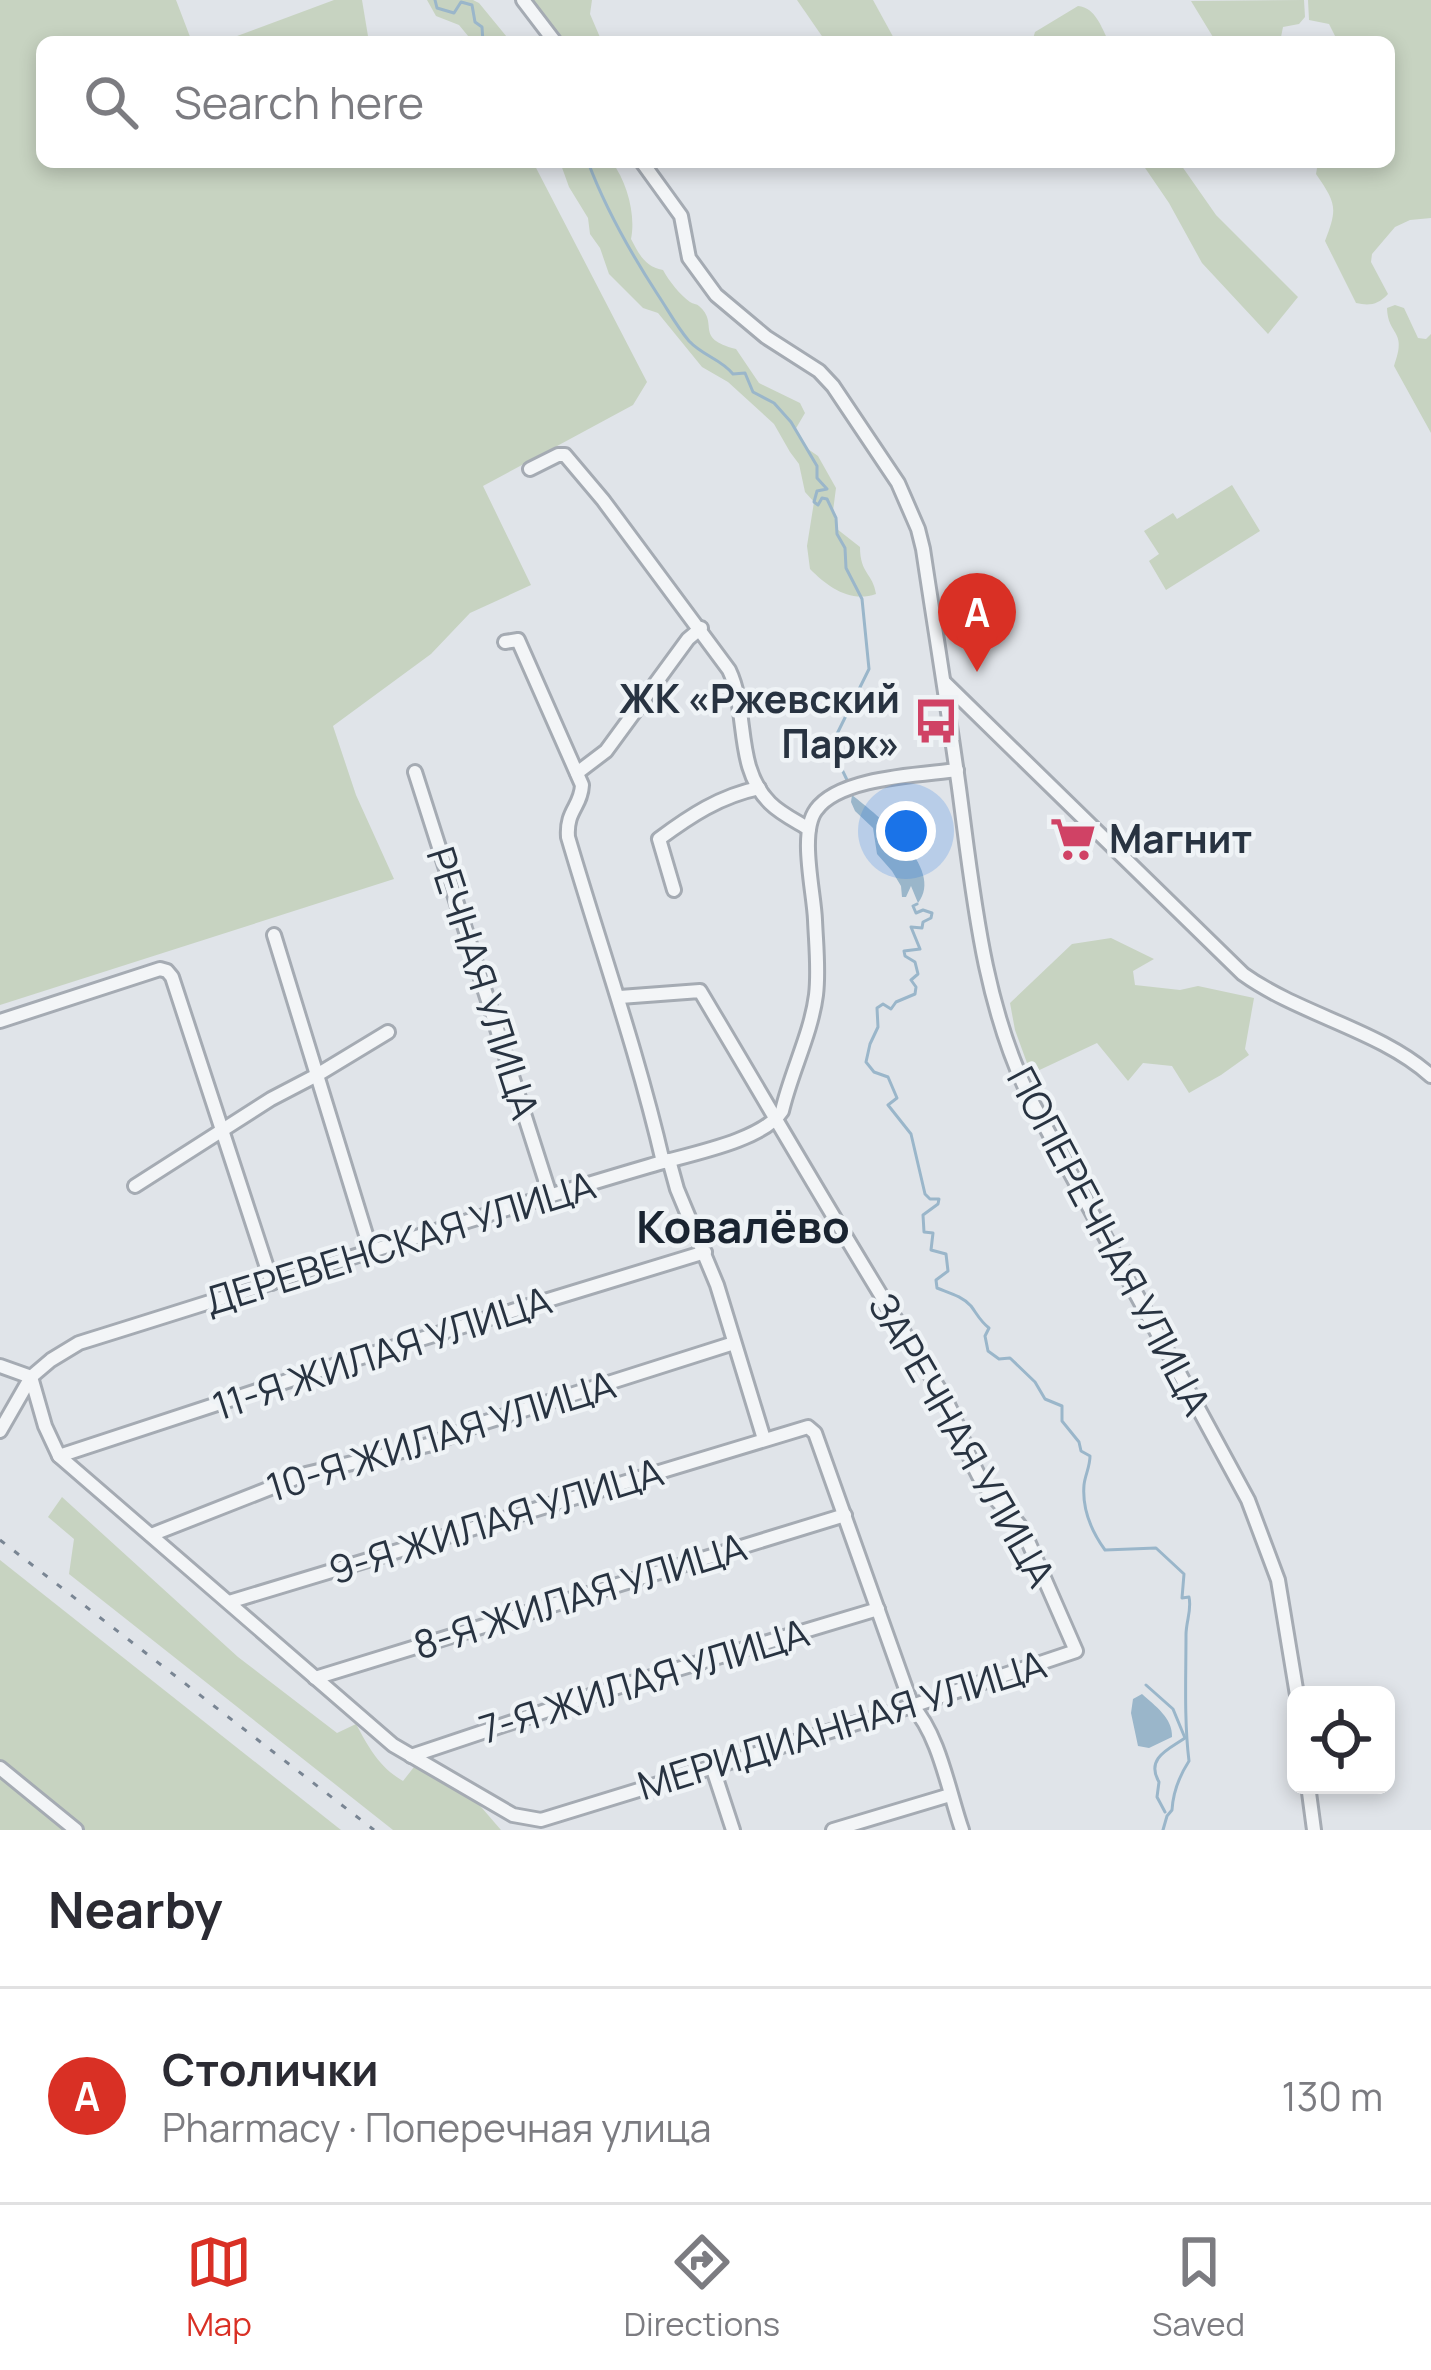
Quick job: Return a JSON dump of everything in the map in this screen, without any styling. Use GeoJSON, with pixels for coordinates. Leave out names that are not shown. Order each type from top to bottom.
{"type":"FeatureCollection","features":[{"type":"Feature","properties":{"kind":"street"},"geometry":{"type":"LineString","coordinates":[[523,0],[550,36]]}},
{"type":"Feature","properties":{"kind":"street","name":"ПОПЕРЕЧНАЯ УЛИЦА"},"geometry":{"type":"LineString","coordinates":[[646,168],[681,216],[689,258],[716,296],[819,371],[885,460],[905,498],[918,530],[988,971],[1017,1074],[1248,1500],[1278,1580],[1296,1686]]}},
{"type":"Feature","properties":{"kind":"street"},"geometry":{"type":"LineString","coordinates":[[530,469],[565,455],[603,500],[730,670],[737,686],[745,750],[759,788],[775,808],[809,830]]}},
{"type":"Feature","properties":{"kind":"street"},"geometry":{"type":"LineString","coordinates":[[577,772],[606,751],[700,628]]}},
{"type":"Feature","properties":{"kind":"street"},"geometry":{"type":"LineString","coordinates":[[505,642],[518,640],[582,785],[581,797],[570,812],[568,836],[666,1161],[705,1252],[764,1439]]}},
{"type":"Feature","properties":{"kind":"street"},"geometry":{"type":"LineString","coordinates":[[943,681],[1243,974],[1273,994],[1402,1054],[1431,1076]]}},
{"type":"Feature","properties":{"kind":"street"},"geometry":{"type":"LineString","coordinates":[[947,712],[971,709]]}},
{"type":"Feature","properties":{"kind":"street"},"geometry":{"type":"LineString","coordinates":[[776,1121],[816,995],[812,814],[854,787],[956,770]]}},
{"type":"Feature","properties":{"kind":"street","name":"РЕЧНАЯ УЛИЦА"},"geometry":{"type":"LineString","coordinates":[[415,772],[550,1195]]}},
{"type":"Feature","properties":{"kind":"street"},"geometry":{"type":"LineString","coordinates":[[674,890],[659,839],[714,803],[759,788]]}},
{"type":"Feature","properties":{"kind":"street"},"geometry":{"type":"LineString","coordinates":[[274,934],[371,1251]]}},
{"type":"Feature","properties":{"kind":"street"},"geometry":{"type":"LineString","coordinates":[[0,1021],[160,969],[167,971],[272,1283]]}},
{"type":"Feature","properties":{"kind":"street","name":"ЗАРЕЧНАЯ УЛИЦА"},"geometry":{"type":"LineString","coordinates":[[620,997],[700,991],[856,1258],[945,1397],[975,1470],[1024,1532],[1076,1651]]}},
{"type":"Feature","properties":{"kind":"street"},"geometry":{"type":"LineString","coordinates":[[135,1186],[388,1032]]}},
{"type":"Feature","properties":{"kind":"street","name":"ДЕРЕВЕНСКАЯ УЛИЦА"},"geometry":{"type":"LineString","coordinates":[[31,1377],[80,1343],[757,1132],[776,1121]]}},
{"type":"Feature","properties":{"kind":"street","name":"11-Я ЖИЛАЯ УЛИЦА"},"geometry":{"type":"LineString","coordinates":[[59,1456],[705,1252]]}},
{"type":"Feature","properties":{"kind":"street","name":"10-Я ЖИЛАЯ УЛИЦА"},"geometry":{"type":"LineString","coordinates":[[151,1535],[306,1474],[432,1444],[476,1425],[734,1343]]}},
{"type":"Feature","properties":{"kind":"street"},"geometry":{"type":"LineString","coordinates":[[0,1366],[31,1377]]}},
{"type":"Feature","properties":{"kind":"street"},"geometry":{"type":"LineString","coordinates":[[31,1377],[59,1456]]}},
{"type":"Feature","properties":{"kind":"street"},"geometry":{"type":"LineString","coordinates":[[0,1431],[31,1377]]}},
{"type":"Feature","properties":{"kind":"street","name":"9-Я ЖИЛАЯ УЛИЦА"},"geometry":{"type":"LineString","coordinates":[[229,1602],[802,1427],[815,1432],[845,1515]]}},
{"type":"Feature","properties":{"kind":"street","name":"МЕРИДИАННАЯ УЛИЦА"},"geometry":{"type":"LineString","coordinates":[[59,1456],[393,1744],[513,1815],[541,1820],[1076,1651]]}},
{"type":"Feature","properties":{"kind":"street"},"geometry":{"type":"LineString","coordinates":[[845,1515],[912,1706],[925,1721],[962,1830]]}},
{"type":"Feature","properties":{"kind":"street","name":"8-Я ЖИЛАЯ УЛИЦА"},"geometry":{"type":"LineString","coordinates":[[315,1678],[845,1515]]}},
{"type":"Feature","properties":{"kind":"street","name":"7-Я ЖИЛАЯ УЛИЦА"},"geometry":{"type":"LineString","coordinates":[[411,1756],[611,1689],[878,1609]]}},
{"type":"Feature","properties":{"kind":"street"},"geometry":{"type":"LineString","coordinates":[[0,1768],[76,1830]]}},
{"type":"Feature","properties":{"kind":"street"},"geometry":{"type":"LineString","coordinates":[[713,1769],[733,1830]]}},
{"type":"Feature","properties":{"kind":"street"},"geometry":{"type":"LineString","coordinates":[[1309,1794],[1314,1830]]}},
{"type":"Feature","properties":{"kind":"street"},"geometry":{"type":"LineString","coordinates":[[833,1830],[950,1795]]}},
{"type":"Feature","properties":{"kind":"green space"},"geometry":{"type":"Polygon","coordinates":[[[0,0],[176,0],[190,36],[36,36],[36,168],[536,168],[647,382],[633,405],[483,486],[531,585],[470,613],[431,654],[333,726],[356,795],[394,879],[0,1005],[0,0]]]}},
{"type":"Feature","properties":{"kind":"green space"},"geometry":{"type":"Polygon","coordinates":[[[334,0],[362,0],[368,36],[237,36],[334,0]]]}},
{"type":"Feature","properties":{"kind":"green space"},"geometry":{"type":"Polygon","coordinates":[[[427,0],[473,0],[506,36],[468,36],[459,25],[436,16],[427,0]]]}},
{"type":"Feature","properties":{"kind":"green space"},"geometry":{"type":"Polygon","coordinates":[[[528,0],[592,0],[590,14],[599,36],[557,36],[528,0]]]}},
{"type":"Feature","properties":{"kind":"green space"},"geometry":{"type":"Polygon","coordinates":[[[797,0],[873,0],[893,36],[822,36],[797,0]]]}},
{"type":"Feature","properties":{"kind":"green space"},"geometry":{"type":"Polygon","coordinates":[[[1304,0],[1305,17],[1299,24],[1283,27],[1281,36],[1212,36],[1191,1],[1304,0]]]}},
{"type":"Feature","properties":{"kind":"green space"},"geometry":{"type":"Polygon","coordinates":[[[1308,0],[1431,0],[1431,218],[1395,227],[1372,254],[1371,262],[1388,294],[1373,304],[1356,303],[1325,241],[1333,206],[1316,174],[1317,168],[1395,168],[1395,36],[1335,36],[1329,24],[1309,20],[1308,0]]]}},
{"type":"Feature","properties":{"kind":"green space"},"geometry":{"type":"Polygon","coordinates":[[[1078,6],[1094,14],[1106,36],[1034,36],[1078,6]]]}},
{"type":"Feature","properties":{"kind":"green space"},"geometry":{"type":"Polygon","coordinates":[[[562,168],[616,168],[629,199],[631,239],[643,259],[663,270],[682,296],[699,306],[711,335],[736,349],[759,383],[800,403],[805,413],[795,430],[805,447],[818,456],[836,488],[837,529],[860,547],[876,594],[840,592],[810,569],[807,546],[814,502],[805,492],[799,464],[774,424],[728,382],[702,367],[658,313],[643,308],[609,274],[590,234],[588,218],[562,168]]]}},
{"type":"Feature","properties":{"kind":"green space"},"geometry":{"type":"Polygon","coordinates":[[[1145,168],[1183,168],[1216,215],[1298,297],[1268,334],[1202,263],[1145,168]]]}},
{"type":"Feature","properties":{"kind":"green space"},"geometry":{"type":"Polygon","coordinates":[[[1387,308],[1404,308],[1418,338],[1431,334],[1431,433],[1394,366],[1399,345],[1387,308]]]}},
{"type":"Feature","properties":{"kind":"green space"},"geometry":{"type":"Polygon","coordinates":[[[1232,485],[1260,531],[1166,590],[1149,561],[1159,554],[1144,531],[1173,513],[1177,519],[1232,485]]]}},
{"type":"Feature","properties":{"kind":"green space"},"geometry":{"type":"Polygon","coordinates":[[[1111,938],[1154,959],[1133,971],[1135,985],[1180,990],[1198,986],[1254,998],[1245,1049],[1249,1055],[1189,1093],[1172,1066],[1143,1063],[1128,1081],[1097,1043],[1031,1074],[1010,1003],[1072,944],[1111,938]]]}},
{"type":"Feature","properties":{"kind":"green space"},"geometry":{"type":"Polygon","coordinates":[[[62,1497],[238,1657],[337,1733],[356,1724],[375,1756],[395,1776],[403,1781],[414,1767],[469,1793],[501,1830],[393,1830],[69,1574],[74,1539],[48,1517],[62,1497]]]}},
{"type":"Feature","properties":{"kind":"green space"},"geometry":{"type":"Polygon","coordinates":[[[0,1560],[341,1830],[0,1830],[0,1560]]]}},
{"type":"Feature","properties":{"kind":"water"},"geometry":{"type":"Polygon","coordinates":[[[852,795],[916,859],[924,889],[918,903],[911,886],[902,897],[901,886],[877,854],[873,828],[855,811],[852,795]]]}},
{"type":"Feature","properties":{"kind":"water"},"geometry":{"type":"Polygon","coordinates":[[[1142,1694],[1172,1730],[1172,1737],[1149,1748],[1138,1746],[1131,1713],[1133,1699],[1142,1694]]]}},
{"type":"Feature","properties":{"kind":"waterway"},"geometry":{"type":"LineString","coordinates":[[435,0],[437,8],[454,13],[461,2],[472,5],[483,36]]}},
{"type":"Feature","properties":{"kind":"waterway"},"geometry":{"type":"LineString","coordinates":[[591,168],[619,230],[680,330],[733,374],[745,373],[753,392],[774,403],[791,422],[817,466],[817,478],[827,489],[817,491],[814,502],[818,505],[822,498],[827,499],[836,518],[846,568],[862,599],[869,669],[833,742],[848,782]]}},
{"type":"Feature","properties":{"kind":"waterway"},"geometry":{"type":"LineString","coordinates":[[917,904],[913,906],[916,913],[932,913],[922,928],[911,927],[920,949],[904,951],[915,962],[918,974],[911,980],[915,994],[891,1009],[883,1004],[877,1008],[878,1027],[866,1062],[874,1072],[888,1077],[897,1098],[888,1105],[911,1134],[925,1194],[939,1199],[923,1215],[924,1232],[933,1233],[931,1250],[946,1254],[948,1271],[936,1280],[937,1288],[967,1303],[989,1328],[985,1336],[988,1351],[999,1359],[1010,1358],[1045,1399],[1062,1406],[1062,1421],[1081,1451],[1090,1456],[1085,1503],[1105,1550],[1156,1548],[1184,1574],[1182,1598],[1189,1597],[1190,1602],[1186,1630],[1189,1761],[1163,1830]]}},
{"type":"Feature","properties":{"kind":"waterway"},"geometry":{"type":"LineString","coordinates":[[1146,1685],[1173,1709],[1185,1738],[1161,1755],[1155,1767],[1157,1797],[1165,1812]]}},
{"type":"Feature","properties":{"kind":"railway"},"geometry":{"type":"LineString","coordinates":[[0,1540],[374,1830]]}},
{"type":"Feature","properties":{"kind":"place","name":"Столички"},"geometry":{"type":"Point","coordinates":[977,672]}},
{"type":"Feature","properties":{"kind":"place","name":"ЖК «Ржевский Парк»"},"geometry":{"type":"Point","coordinates":[936,721]}},
{"type":"Feature","properties":{"kind":"place","name":"Магнит"},"geometry":{"type":"Point","coordinates":[1073,839]}},
{"type":"Feature","properties":{"kind":"district","name":"Ковалёво"},"geometry":{"type":"Point","coordinates":[743,1227]}}]}
